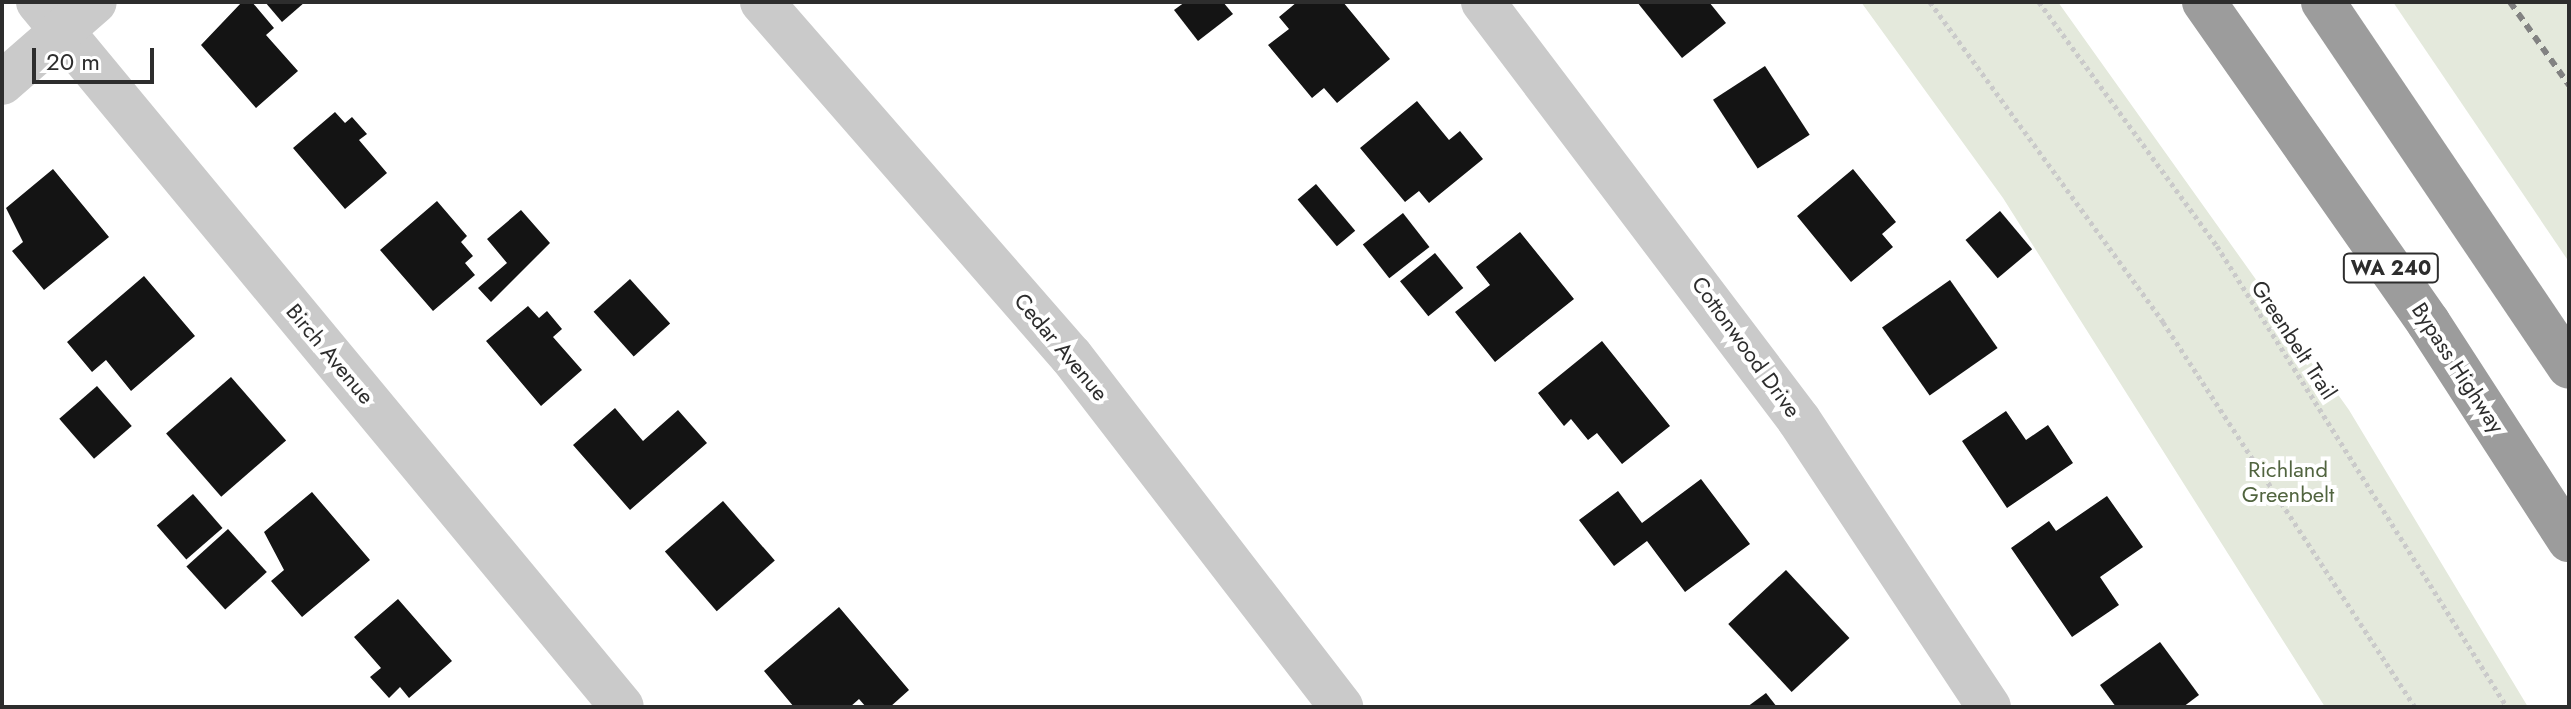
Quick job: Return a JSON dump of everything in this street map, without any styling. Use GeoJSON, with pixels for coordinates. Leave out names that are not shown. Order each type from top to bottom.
{"type":"FeatureCollection","features":[{"type":"Feature","properties":{"kind":"highway","name":"Bypass Highway"},"geometry":{"type":"LineString","coordinates":[[2204,2],[2410,296],[2569,540]]}},
{"type":"Feature","properties":{"kind":"highway"},"geometry":{"type":"LineString","coordinates":[[2323,2],[2569,367]]}},
{"type":"Feature","properties":{"kind":"street"},"geometry":{"type":"LineString","coordinates":[[2,83],[51,16],[95,2]]}},
{"type":"Feature","properties":{"kind":"street","name":"Cedar Avenue"},"geometry":{"type":"LineString","coordinates":[[762,2],[1071,356],[1341,707]]}},
{"type":"Feature","properties":{"kind":"street","name":"Cottonwood Drive"},"geometry":{"type":"LineString","coordinates":[[1483,2],[1799,420],[1989,707]]}},
{"type":"Feature","properties":{"kind":"street","name":"Birch Avenue"},"geometry":{"type":"LineString","coordinates":[[51,16],[622,707]]}},
{"type":"Feature","properties":{"kind":"path"},"geometry":{"type":"LineString","coordinates":[[1930,2],[2163,322],[2415,707]]}},
{"type":"Feature","properties":{"kind":"path","name":"Greenbelt Trail"},"geometry":{"type":"LineString","coordinates":[[2039,2],[2217,246],[2507,707]]}},
{"type":"Feature","properties":{"kind":"green space","name":"Richland Greenbelt"},"geometry":{"type":"Polygon","coordinates":[[[1861,2],[2058,2],[2349,410],[2528,707],[2325,707],[2003,198],[1861,2]]]}},
{"type":"Feature","properties":{"kind":"green space"},"geometry":{"type":"Polygon","coordinates":[[[2393,2],[2569,2],[2569,262],[2393,2]]]}},
{"type":"Feature","properties":{"kind":"building"},"geometry":{"type":"Polygon","coordinates":[[[242,2],[252,2],[274,28],[266,35],[298,71],[256,108],[201,45],[242,2]]]}},
{"type":"Feature","properties":{"kind":"building"},"geometry":{"type":"Polygon","coordinates":[[[265,2],[305,2],[282,22],[265,2]]]}},
{"type":"Feature","properties":{"kind":"building"},"geometry":{"type":"Polygon","coordinates":[[[1185,2],[1223,2],[1233,14],[1198,41],[1174,10],[1185,2]]]}},
{"type":"Feature","properties":{"kind":"building"},"geometry":{"type":"Polygon","coordinates":[[[1297,2],[1343,2],[1390,59],[1337,103],[1324,88],[1312,98],[1268,45],[1289,29],[1279,17],[1297,2]]]}},
{"type":"Feature","properties":{"kind":"building"},"geometry":{"type":"Polygon","coordinates":[[[1637,2],[1709,2],[1726,23],[1682,58],[1637,2]]]}},
{"type":"Feature","properties":{"kind":"building"},"geometry":{"type":"Polygon","coordinates":[[[1765,66],[1810,135],[1758,169],[1713,100],[1765,66]]]}},
{"type":"Feature","properties":{"kind":"building"},"geometry":{"type":"Polygon","coordinates":[[[1417,101],[1449,140],[1460,131],[1483,159],[1429,203],[1419,191],[1405,202],[1360,148],[1417,101]]]}},
{"type":"Feature","properties":{"kind":"building"},"geometry":{"type":"Polygon","coordinates":[[[335,112],[345,123],[352,117],[367,134],[359,140],[387,173],[345,209],[293,148],[335,112]]]}},
{"type":"Feature","properties":{"kind":"building"},"geometry":{"type":"Polygon","coordinates":[[[53,169],[109,237],[44,290],[12,251],[23,242],[6,208],[53,169]]]}},
{"type":"Feature","properties":{"kind":"building"},"geometry":{"type":"Polygon","coordinates":[[[1853,169],[1896,222],[1882,234],[1893,247],[1851,282],[1797,216],[1853,169]]]}},
{"type":"Feature","properties":{"kind":"building"},"geometry":{"type":"Polygon","coordinates":[[[1316,184],[1355,231],[1337,246],[1298,199],[1316,184]]]}},
{"type":"Feature","properties":{"kind":"building"},"geometry":{"type":"Polygon","coordinates":[[[437,201],[467,236],[461,242],[473,256],[465,263],[475,275],[433,311],[380,250],[437,201]]]}},
{"type":"Feature","properties":{"kind":"building"},"geometry":{"type":"Polygon","coordinates":[[[521,210],[550,243],[491,302],[478,288],[507,263],[487,239],[521,210]]]}},
{"type":"Feature","properties":{"kind":"building"},"geometry":{"type":"Polygon","coordinates":[[[2000,211],[2032,249],[1998,278],[1966,240],[2000,211]]]}},
{"type":"Feature","properties":{"kind":"building"},"geometry":{"type":"Polygon","coordinates":[[[1403,213],[1429,247],[1389,278],[1363,244],[1403,213]]]}},
{"type":"Feature","properties":{"kind":"building"},"geometry":{"type":"Polygon","coordinates":[[[1520,232],[1574,299],[1495,362],[1455,312],[1490,285],[1476,267],[1520,232]]]}},
{"type":"Feature","properties":{"kind":"building"},"geometry":{"type":"Polygon","coordinates":[[[1435,253],[1463,288],[1428,316],[1400,281],[1435,253]]]}},
{"type":"Feature","properties":{"kind":"building"},"geometry":{"type":"Polygon","coordinates":[[[144,276],[195,336],[131,391],[106,360],[92,372],[67,342],[144,276]]]}},
{"type":"Feature","properties":{"kind":"building"},"geometry":{"type":"Polygon","coordinates":[[[630,279],[670,324],[634,356],[594,312],[630,279]]]}},
{"type":"Feature","properties":{"kind":"building"},"geometry":{"type":"Polygon","coordinates":[[[1950,280],[1998,348],[1930,396],[1882,328],[1950,280]]]}},
{"type":"Feature","properties":{"kind":"building"},"geometry":{"type":"Polygon","coordinates":[[[528,306],[539,318],[547,311],[562,329],[553,337],[582,370],[541,406],[486,341],[528,306]]]}},
{"type":"Feature","properties":{"kind":"building"},"geometry":{"type":"Polygon","coordinates":[[[1602,341],[1670,426],[1622,464],[1597,433],[1588,440],[1571,419],[1564,426],[1538,393],[1602,341]]]}},
{"type":"Feature","properties":{"kind":"building"},"geometry":{"type":"Polygon","coordinates":[[[231,377],[286,440],[221,497],[166,433],[231,377]]]}},
{"type":"Feature","properties":{"kind":"building"},"geometry":{"type":"Polygon","coordinates":[[[97,386],[132,426],[94,459],[59,419],[97,386]]]}},
{"type":"Feature","properties":{"kind":"building"},"geometry":{"type":"Polygon","coordinates":[[[615,408],[643,441],[678,410],[707,443],[630,510],[573,445],[615,408]]]}},
{"type":"Feature","properties":{"kind":"building"},"geometry":{"type":"Polygon","coordinates":[[[2006,411],[2026,440],[2048,425],[2073,463],[2007,508],[1962,441],[2006,411]]]}},
{"type":"Feature","properties":{"kind":"building"},"geometry":{"type":"Polygon","coordinates":[[[1701,479],[1750,544],[1685,592],[1647,541],[1614,566],[1579,520],[1618,491],[1642,523],[1701,479]]]}},
{"type":"Feature","properties":{"kind":"building"},"geometry":{"type":"Polygon","coordinates":[[[312,492],[370,560],[302,617],[271,581],[284,570],[264,532],[312,492]]]}},
{"type":"Feature","properties":{"kind":"building"},"geometry":{"type":"Polygon","coordinates":[[[193,494],[223,528],[186,559],[157,525],[193,494]]]}},
{"type":"Feature","properties":{"kind":"building"},"geometry":{"type":"Polygon","coordinates":[[[2107,496],[2143,547],[2100,577],[2119,605],[2072,637],[2011,548],[2049,521],[2056,531],[2107,496]]]}},
{"type":"Feature","properties":{"kind":"building"},"geometry":{"type":"Polygon","coordinates":[[[723,501],[775,561],[717,611],[665,552],[723,501]]]}},
{"type":"Feature","properties":{"kind":"building"},"geometry":{"type":"Polygon","coordinates":[[[228,529],[267,572],[225,610],[186,566],[228,529]]]}},
{"type":"Feature","properties":{"kind":"building"},"geometry":{"type":"Polygon","coordinates":[[[1786,570],[1849,638],[1792,692],[1728,624],[1786,570]]]}},
{"type":"Feature","properties":{"kind":"building"},"geometry":{"type":"Polygon","coordinates":[[[398,599],[452,661],[409,698],[400,687],[389,698],[370,677],[381,668],[354,637],[398,599]]]}},
{"type":"Feature","properties":{"kind":"building"},"geometry":{"type":"Polygon","coordinates":[[[839,607],[909,690],[890,707],[866,707],[859,699],[850,707],[794,707],[764,671],[839,607]]]}},
{"type":"Feature","properties":{"kind":"building"},"geometry":{"type":"Polygon","coordinates":[[[2160,642],[2199,695],[2183,707],[2116,707],[2100,685],[2160,642]]]}},
{"type":"Feature","properties":{"kind":"building"},"geometry":{"type":"Polygon","coordinates":[[[1766,693],[1777,707],[1747,707],[1766,693]]]}},
{"type":"Feature","properties":{"kind":"railway"},"geometry":{"type":"LineString","coordinates":[[2510,2],[2569,85]]}}]}
